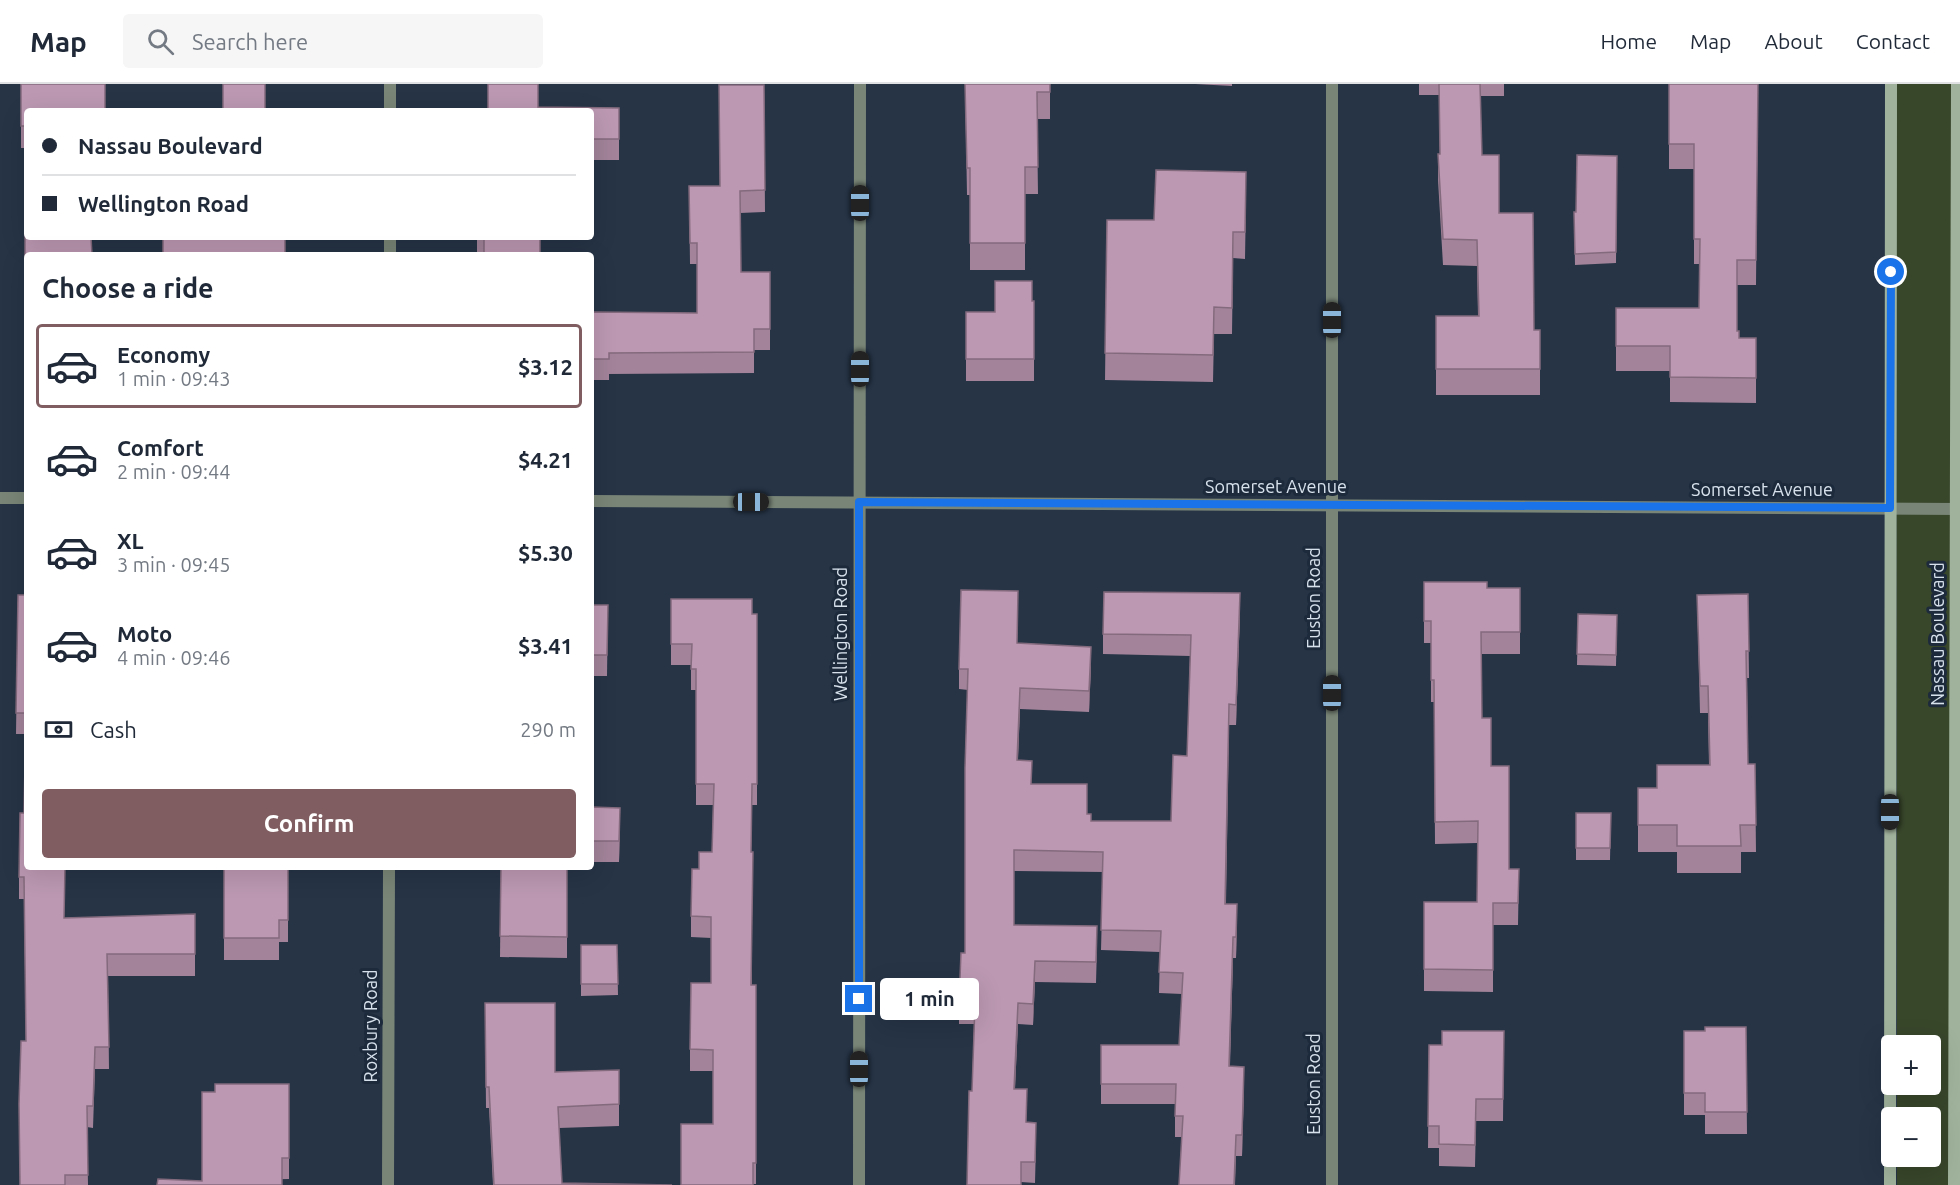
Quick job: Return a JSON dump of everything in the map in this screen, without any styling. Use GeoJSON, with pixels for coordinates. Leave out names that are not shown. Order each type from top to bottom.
{"type":"FeatureCollection","features":[{"type":"Feature","properties":{"kind":"main road"},"geometry":{"type":"LineString","coordinates":[[1890,1185],[1891,84]]}},
{"type":"Feature","properties":{"kind":"main road","name":"Nassau Boulevard"},"geometry":{"type":"LineString","coordinates":[[1954,1185],[1958,509],[1957,84]]}},
{"type":"Feature","properties":{"kind":"street"},"geometry":{"type":"LineString","coordinates":[[390,84],[390,108]]}},
{"type":"Feature","properties":{"kind":"street","name":"Wellington Road"},"geometry":{"type":"LineString","coordinates":[[859,1185],[860,84]]}},
{"type":"Feature","properties":{"kind":"street","name":"Euston Road"},"geometry":{"type":"LineString","coordinates":[[1332,84],[1332,1185]]}},
{"type":"Feature","properties":{"kind":"street"},"geometry":{"type":"LineString","coordinates":[[0,498],[24,498]]}},
{"type":"Feature","properties":{"kind":"street","name":"Somerset Avenue"},"geometry":{"type":"LineString","coordinates":[[594,501],[1958,509]]}},
{"type":"Feature","properties":{"kind":"street","name":"Roxbury Road"},"geometry":{"type":"LineString","coordinates":[[388,1185],[389,870]]}},
{"type":"Feature","properties":{"kind":"green space"},"geometry":{"type":"Polygon","coordinates":[[[1896,84],[1957,84],[1956,1185],[1897,1185],[1897,1167],[1941,1167],[1941,1107],[1897,1107],[1897,1095],[1941,1095],[1941,1035],[1897,1035],[1896,84]]]}},
{"type":"Feature","properties":{"kind":"building"},"geometry":{"type":"Polygon","coordinates":[[[21,84],[105,84],[105,108],[24,108],[24,126],[21,126],[21,84]]]}},
{"type":"Feature","properties":{"kind":"building"},"geometry":{"type":"Polygon","coordinates":[[[223,84],[265,84],[265,108],[223,108],[223,84]]]}},
{"type":"Feature","properties":{"kind":"building"},"geometry":{"type":"Polygon","coordinates":[[[488,84],[538,84],[538,107],[619,108],[619,139],[594,139],[594,108],[488,108],[488,84]]]}},
{"type":"Feature","properties":{"kind":"building"},"geometry":{"type":"Polygon","coordinates":[[[965,84],[1050,84],[1050,92],[1037,92],[1038,167],[1025,167],[1025,243],[970,243],[970,168],[967,168],[965,84]]]}},
{"type":"Feature","properties":{"kind":"building"},"geometry":{"type":"Polygon","coordinates":[[[1439,84],[1480,84],[1482,155],[1499,155],[1499,213],[1533,213],[1534,330],[1540,330],[1540,369],[1436,369],[1436,316],[1479,316],[1477,240],[1443,239],[1438,154],[1440,154],[1439,84]]]}},
{"type":"Feature","properties":{"kind":"building"},"geometry":{"type":"Polygon","coordinates":[[[1669,84],[1758,84],[1756,260],[1737,260],[1737,331],[1739,331],[1739,338],[1756,338],[1756,378],[1670,377],[1670,346],[1616,346],[1616,308],[1699,308],[1700,239],[1694,239],[1694,144],[1669,144],[1669,84]]]}},
{"type":"Feature","properties":{"kind":"building"},"geometry":{"type":"Polygon","coordinates":[[[719,85],[764,85],[765,190],[740,191],[741,272],[770,272],[770,329],[754,329],[754,352],[609,353],[609,359],[594,359],[594,312],[697,313],[697,243],[690,243],[689,186],[720,186],[719,85]]]}},
{"type":"Feature","properties":{"kind":"building"},"geometry":{"type":"Polygon","coordinates":[[[1577,155],[1617,156],[1616,252],[1575,254],[1574,212],[1576,212],[1577,155]]]}},
{"type":"Feature","properties":{"kind":"building"},"geometry":{"type":"Polygon","coordinates":[[[1156,170],[1246,172],[1245,232],[1233,232],[1232,308],[1214,307],[1213,355],[1105,353],[1107,220],[1154,220],[1156,170]]]}},
{"type":"Feature","properties":{"kind":"building"},"geometry":{"type":"Polygon","coordinates":[[[25,240],[91,240],[92,252],[25,252],[25,240]]]}},
{"type":"Feature","properties":{"kind":"building"},"geometry":{"type":"Polygon","coordinates":[[[163,240],[285,240],[285,252],[163,252],[163,240]]]}},
{"type":"Feature","properties":{"kind":"building"},"geometry":{"type":"Polygon","coordinates":[[[484,240],[540,240],[540,252],[484,252],[484,240]]]}},
{"type":"Feature","properties":{"kind":"building"},"geometry":{"type":"Polygon","coordinates":[[[995,281],[1032,281],[1034,359],[966,359],[966,312],[995,312],[995,281]]]}},
{"type":"Feature","properties":{"kind":"building"},"geometry":{"type":"Polygon","coordinates":[[[1424,582],[1487,582],[1487,588],[1520,588],[1520,632],[1481,632],[1482,718],[1491,718],[1491,766],[1509,766],[1509,869],[1519,869],[1518,903],[1493,903],[1493,970],[1424,969],[1424,902],[1477,902],[1478,821],[1435,822],[1434,680],[1431,680],[1431,621],[1424,621],[1424,582]]]}},
{"type":"Feature","properties":{"kind":"building"},"geometry":{"type":"Polygon","coordinates":[[[961,590],[1018,591],[1017,643],[1091,647],[1089,691],[1020,688],[1017,760],[1032,761],[1031,784],[1087,784],[1087,814],[1091,814],[1091,821],[1171,821],[1173,755],[1187,756],[1191,635],[1103,634],[1104,592],[1240,593],[1236,705],[1229,704],[1225,904],[1237,904],[1236,937],[1233,937],[1229,1066],[1244,1067],[1242,1135],[1236,1135],[1234,1185],[1179,1185],[1183,1116],[1175,1116],[1176,1084],[1101,1084],[1101,1045],[1179,1045],[1183,973],[1159,972],[1161,931],[1101,930],[1103,852],[1014,850],[1014,925],[1097,926],[1096,962],[1035,961],[1033,1004],[1018,1003],[1014,1089],[1027,1089],[1026,1122],[1036,1123],[1035,1162],[1021,1162],[1021,1185],[967,1185],[969,1091],[972,1091],[975,1004],[959,1003],[961,953],[965,953],[965,768],[968,669],[959,669],[961,590]]]}},
{"type":"Feature","properties":{"kind":"building"},"geometry":{"type":"Polygon","coordinates":[[[1748,594],[1749,651],[1746,651],[1748,764],[1755,764],[1756,825],[1740,825],[1741,846],[1677,846],[1677,825],[1638,825],[1638,788],[1657,788],[1657,765],[1710,765],[1708,686],[1700,686],[1697,595],[1748,594]]]}},
{"type":"Feature","properties":{"kind":"building"},"geometry":{"type":"Polygon","coordinates":[[[18,595],[24,595],[24,713],[16,713],[18,595]]]}},
{"type":"Feature","properties":{"kind":"building"},"geometry":{"type":"Polygon","coordinates":[[[671,599],[752,599],[752,614],[757,614],[757,784],[752,784],[751,852],[753,852],[751,985],[756,985],[756,1163],[753,1163],[753,1185],[681,1185],[681,1124],[713,1124],[713,1050],[690,1049],[691,983],[711,983],[711,917],[691,916],[692,869],[699,869],[699,852],[712,852],[714,784],[696,784],[696,669],[691,669],[692,644],[671,644],[671,599]]]}},
{"type":"Feature","properties":{"kind":"building"},"geometry":{"type":"Polygon","coordinates":[[[594,605],[608,605],[607,655],[594,655],[594,605]]]}},
{"type":"Feature","properties":{"kind":"building"},"geometry":{"type":"Polygon","coordinates":[[[1578,614],[1617,615],[1616,655],[1577,654],[1578,614]]]}},
{"type":"Feature","properties":{"kind":"building"},"geometry":{"type":"Polygon","coordinates":[[[594,807],[620,808],[619,841],[594,841],[594,807]]]}},
{"type":"Feature","properties":{"kind":"building"},"geometry":{"type":"Polygon","coordinates":[[[20,813],[24,813],[24,870],[65,870],[64,918],[195,914],[195,954],[107,954],[109,1047],[95,1047],[93,1106],[87,1106],[88,1175],[65,1175],[65,1185],[20,1185],[21,1041],[26,1041],[24,877],[19,877],[20,813]]]}},
{"type":"Feature","properties":{"kind":"building"},"geometry":{"type":"Polygon","coordinates":[[[1576,813],[1611,813],[1610,848],[1576,848],[1576,813]]]}},
{"type":"Feature","properties":{"kind":"building"},"geometry":{"type":"Polygon","coordinates":[[[224,870],[288,870],[288,920],[279,920],[279,938],[224,938],[224,870]]]}},
{"type":"Feature","properties":{"kind":"building"},"geometry":{"type":"Polygon","coordinates":[[[501,870],[567,870],[567,937],[500,936],[501,870]]]}},
{"type":"Feature","properties":{"kind":"building"},"geometry":{"type":"Polygon","coordinates":[[[581,945],[617,945],[618,984],[581,984],[581,945]]]}},
{"type":"Feature","properties":{"kind":"building"},"geometry":{"type":"Polygon","coordinates":[[[485,1003],[555,1003],[555,1072],[619,1070],[619,1104],[558,1107],[562,1183],[672,1185],[494,1185],[489,1087],[486,1087],[485,1003]]]}},
{"type":"Feature","properties":{"kind":"building"},"geometry":{"type":"Polygon","coordinates":[[[1705,1027],[1746,1027],[1747,1112],[1705,1112],[1705,1093],[1684,1093],[1684,1031],[1705,1031],[1705,1027]]]}},
{"type":"Feature","properties":{"kind":"building"},"geometry":{"type":"Polygon","coordinates":[[[1442,1031],[1504,1031],[1503,1099],[1476,1099],[1475,1145],[1439,1144],[1439,1126],[1428,1126],[1429,1045],[1442,1045],[1442,1031]]]}},
{"type":"Feature","properties":{"kind":"building"},"geometry":{"type":"Polygon","coordinates":[[[215,1084],[289,1084],[289,1158],[282,1158],[282,1185],[157,1185],[158,1179],[202,1181],[202,1092],[215,1092],[215,1084]]]}},
{"type":"Feature","properties":{"kind":"route"},"geometry":{"type":"LineString","coordinates":[[859,999],[859,502],[1890,508],[1891,272]]}}]}
